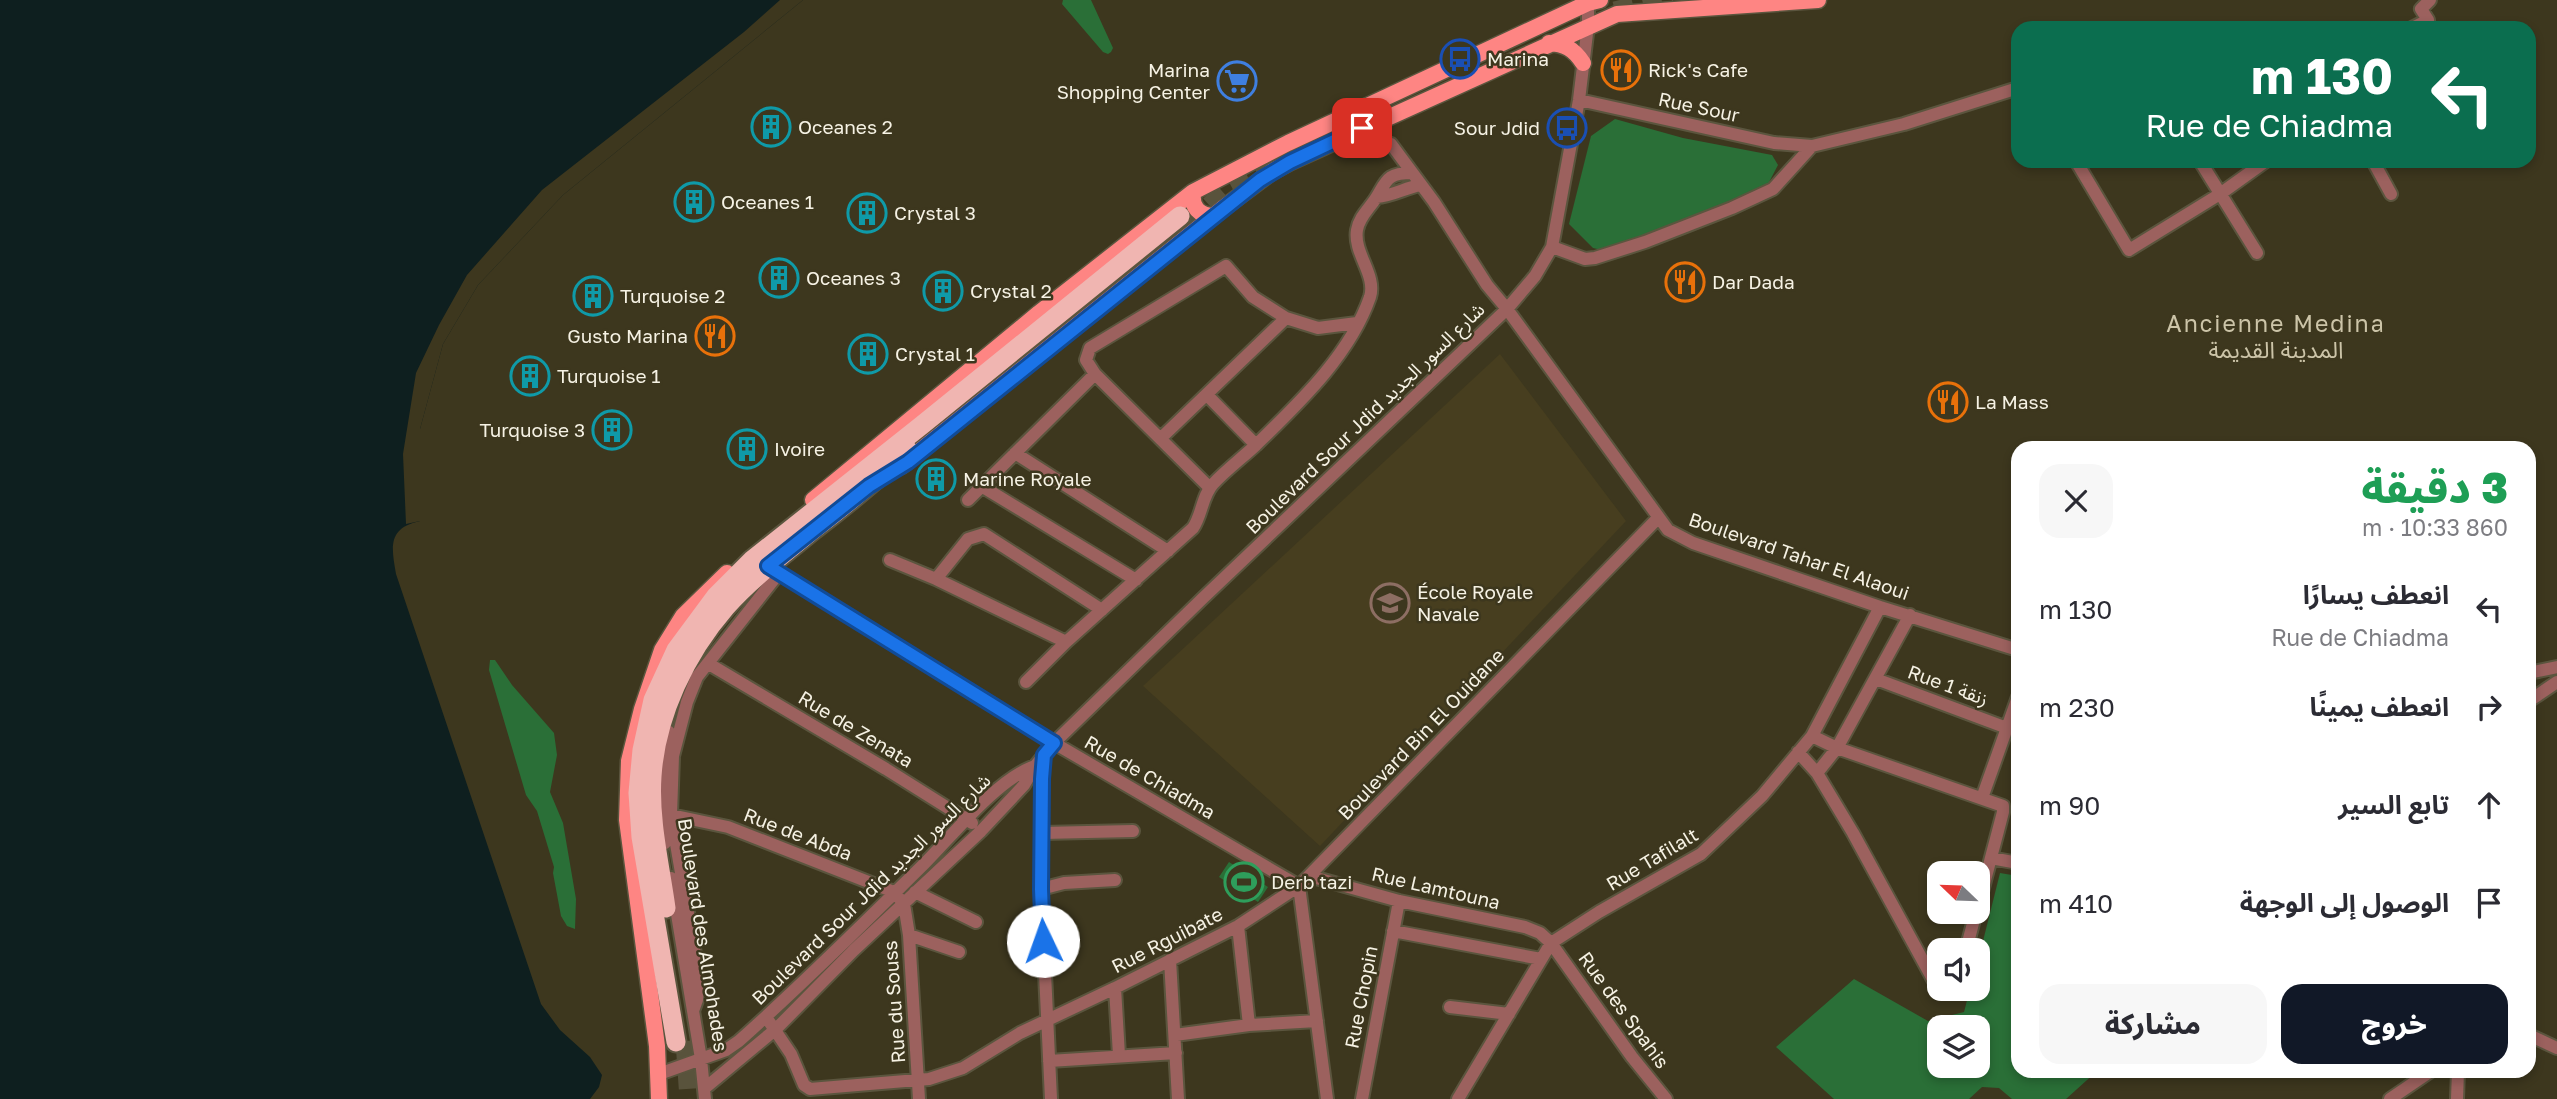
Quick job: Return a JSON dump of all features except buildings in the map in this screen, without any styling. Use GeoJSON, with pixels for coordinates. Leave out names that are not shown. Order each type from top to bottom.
{"type":"FeatureCollection","features":[{"type":"Feature","properties":{"kind":"highway"},"geometry":{"type":"LineString","coordinates":[[865,479],[774,570],[726,607],[701,660],[677,684],[665,713],[654,754],[651,796],[681,1041],[640,826],[639,772],[644,718],[676,650],[716,596],[752,560],[865,479],[1184,220]]}},
{"type":"Feature","properties":{"kind":"main road"},"geometry":{"type":"LineString","coordinates":[[865,479],[908,462],[1260,180],[1290,162],[1617,14],[1818,0]]}},
{"type":"Feature","properties":{"kind":"main road"},"geometry":{"type":"LineString","coordinates":[[659,1099],[657,1046],[627,820],[629,761],[644,718],[654,669],[671,632],[683,616],[709,589],[928,402],[1197,190],[1288,143],[1594,1]]}},
{"type":"Feature","properties":{"kind":"main road"},"geometry":{"type":"LineString","coordinates":[[1549,43],[1571,48],[1583,63]]}},
{"type":"Feature","properties":{"kind":"main road"},"geometry":{"type":"LineString","coordinates":[[1207,187],[1217,193],[1222,203],[1218,213],[1207,216],[1196,210],[1192,199],[1197,190],[1207,187]]}},
{"type":"Feature","properties":{"kind":"street","name":"Boulevard Sour Jdid شارع السور الجديد"},"geometry":{"type":"LineString","coordinates":[[705,1093],[776,1029],[981,831],[1024,785],[1054,743],[1507,309],[1535,276],[1552,247],[1594,1]]}},
{"type":"Feature","properties":{"kind":"street"},"geometry":{"type":"LineString","coordinates":[[2426,4],[2426,21]]}},
{"type":"Feature","properties":{"kind":"street","name":"Rue Sour"},"geometry":{"type":"LineString","coordinates":[[1579,100],[1774,143],[1812,146],[1904,124],[2011,90]]}},
{"type":"Feature","properties":{"kind":"street","name":"Boulevard Tahar El Alaoui"},"geometry":{"type":"LineString","coordinates":[[1391,144],[1434,202],[1487,285],[1668,530],[1693,542],[1880,607],[2011,647]]}},
{"type":"Feature","properties":{"kind":"street"},"geometry":{"type":"LineString","coordinates":[[1552,247],[1585,259],[1645,242],[1773,189],[1812,146]]}},
{"type":"Feature","properties":{"kind":"street"},"geometry":{"type":"LineString","coordinates":[[2080,168],[2129,250],[2220,194],[2256,168]]}},
{"type":"Feature","properties":{"kind":"street"},"geometry":{"type":"LineString","coordinates":[[2204,168],[2258,254]]}},
{"type":"Feature","properties":{"kind":"street"},"geometry":{"type":"LineString","coordinates":[[2377,168],[2391,194]]}},
{"type":"Feature","properties":{"kind":"street"},"geometry":{"type":"LineString","coordinates":[[1026,682],[1198,520],[1210,488],[1256,445],[1328,369],[1357,323],[1371,288],[1357,242],[1357,230],[1362,216],[1377,197],[1382,184],[1390,178],[1412,173]]}},
{"type":"Feature","properties":{"kind":"street"},"geometry":{"type":"LineString","coordinates":[[1377,197],[1420,185]]}},
{"type":"Feature","properties":{"kind":"street"},"geometry":{"type":"LineString","coordinates":[[1210,488],[1096,374],[1086,360],[1090,348],[1223,266],[1228,266],[1253,297],[1286,318],[1318,328],[1357,323]]}},
{"type":"Feature","properties":{"kind":"street"},"geometry":{"type":"LineString","coordinates":[[1161,438],[1286,318]]}},
{"type":"Feature","properties":{"kind":"street"},"geometry":{"type":"LineString","coordinates":[[968,500],[1096,374]]}},
{"type":"Feature","properties":{"kind":"street"},"geometry":{"type":"LineString","coordinates":[[1207,395],[1256,445]]}},
{"type":"Feature","properties":{"kind":"street"},"geometry":{"type":"LineString","coordinates":[[1015,453],[1168,551]]}},
{"type":"Feature","properties":{"kind":"street"},"geometry":{"type":"LineString","coordinates":[[983,487],[1136,580]]}},
{"type":"Feature","properties":{"kind":"street","name":"Boulevard Bin El Ouidane"},"geometry":{"type":"LineString","coordinates":[[1299,886],[1658,518]]}},
{"type":"Feature","properties":{"kind":"street"},"geometry":{"type":"LineString","coordinates":[[936,579],[968,539],[985,534],[1102,610]]}},
{"type":"Feature","properties":{"kind":"street"},"geometry":{"type":"LineString","coordinates":[[890,560],[936,579],[1066,642]]}},
{"type":"Feature","properties":{"kind":"street","name":"Rue de Chiadma"},"geometry":{"type":"LineString","coordinates":[[774,570],[1054,743],[1299,886]]}},
{"type":"Feature","properties":{"kind":"street","name":"Rue Tafilalt"},"geometry":{"type":"LineString","coordinates":[[1458,1099],[1551,943],[1599,912],[1702,855],[1762,796],[1812,736],[1880,607]]}},
{"type":"Feature","properties":{"kind":"street"},"geometry":{"type":"LineString","coordinates":[[1817,773],[1837,748],[1910,615]]}},
{"type":"Feature","properties":{"kind":"street"},"geometry":{"type":"LineString","coordinates":[[693,1011],[699,977],[671,815],[672,770],[678,736],[697,677],[703,667],[701,660]]}},
{"type":"Feature","properties":{"kind":"street","name":"Rue de Zenata"},"geometry":{"type":"LineString","coordinates":[[701,660],[967,819],[981,831]]}},
{"type":"Feature","properties":{"kind":"street","name":"Boulevard des Almohades"},"geometry":{"type":"LineString","coordinates":[[701,660],[678,696],[662,779],[662,811],[705,1093]]}},
{"type":"Feature","properties":{"kind":"street"},"geometry":{"type":"LineString","coordinates":[[2536,672],[2557,667]]}},
{"type":"Feature","properties":{"kind":"street","name":"Rue 1 زنقة"},"geometry":{"type":"LineString","coordinates":[[1876,680],[2007,728]]}},
{"type":"Feature","properties":{"kind":"street"},"geometry":{"type":"LineString","coordinates":[[2536,696],[2557,682]]}},
{"type":"Feature","properties":{"kind":"street"},"geometry":{"type":"LineString","coordinates":[[1982,798],[2011,717]]}},
{"type":"Feature","properties":{"kind":"street"},"geometry":{"type":"LineString","coordinates":[[1812,736],[1837,748],[2003,806],[1990,862]]}},
{"type":"Feature","properties":{"kind":"street"},"geometry":{"type":"LineString","coordinates":[[1798,752],[1817,773],[1927,961]]}},
{"type":"Feature","properties":{"kind":"street"},"geometry":{"type":"LineString","coordinates":[[1044,755],[1041,889],[1051,1099]]}},
{"type":"Feature","properties":{"kind":"street","name":"Boulevard Sour Jdid شارع السور الجديد"},"geometry":{"type":"LineString","coordinates":[[659,1074],[732,1046],[766,1017],[967,819],[1013,778],[1035,766]]}},
{"type":"Feature","properties":{"kind":"street","name":"Rue de Abda"},"geometry":{"type":"LineString","coordinates":[[671,815],[728,827],[894,892],[904,904]]}},
{"type":"Feature","properties":{"kind":"street"},"geometry":{"type":"LineString","coordinates":[[1042,832],[1133,831]]}},
{"type":"Feature","properties":{"kind":"street"},"geometry":{"type":"LineString","coordinates":[[1991,858],[2011,862]]}},
{"type":"Feature","properties":{"kind":"street","name":"Rue Lamtouna"},"geometry":{"type":"LineString","coordinates":[[1309,876],[1399,901],[1525,927],[1540,933],[1551,943]]}},
{"type":"Feature","properties":{"kind":"street"},"geometry":{"type":"LineString","coordinates":[[1041,889],[1065,883],[1115,880]]}},
{"type":"Feature","properties":{"kind":"street"},"geometry":{"type":"LineString","coordinates":[[1299,886],[1327,1099]]}},
{"type":"Feature","properties":{"kind":"street","name":"Rue Rguibate"},"geometry":{"type":"LineString","coordinates":[[776,1029],[804,1084],[810,1089],[938,1077],[962,1068],[1020,1032],[1238,926],[1299,886]]}},
{"type":"Feature","properties":{"kind":"street"},"geometry":{"type":"LineString","coordinates":[[915,892],[976,922]]}},
{"type":"Feature","properties":{"kind":"street","name":"Rue Chopin"},"geometry":{"type":"LineString","coordinates":[[1362,1099],[1399,901]]}},
{"type":"Feature","properties":{"kind":"street","name":"Rue du Souss"},"geometry":{"type":"LineString","coordinates":[[904,904],[909,935],[919,1099]]}},
{"type":"Feature","properties":{"kind":"street"},"geometry":{"type":"LineString","coordinates":[[1238,926],[1249,1025]]}},
{"type":"Feature","properties":{"kind":"street"},"geometry":{"type":"LineString","coordinates":[[1393,931],[1541,959]]}},
{"type":"Feature","properties":{"kind":"street"},"geometry":{"type":"LineString","coordinates":[[909,935],[959,952]]}},
{"type":"Feature","properties":{"kind":"street","name":"Rue des Spahis"},"geometry":{"type":"LineString","coordinates":[[1551,943],[1632,1057],[1666,1099]]}},
{"type":"Feature","properties":{"kind":"street"},"geometry":{"type":"LineString","coordinates":[[1170,960],[1178,1099]]}},
{"type":"Feature","properties":{"kind":"street"},"geometry":{"type":"LineString","coordinates":[[1115,988],[1119,1055]]}},
{"type":"Feature","properties":{"kind":"street"},"geometry":{"type":"LineString","coordinates":[[1451,1007],[1509,1014]]}},
{"type":"Feature","properties":{"kind":"street"},"geometry":{"type":"LineString","coordinates":[[766,1017],[776,1029]]}},
{"type":"Feature","properties":{"kind":"street"},"geometry":{"type":"LineString","coordinates":[[1175,1035],[1249,1025],[1317,1021]]}},
{"type":"Feature","properties":{"kind":"street"},"geometry":{"type":"LineString","coordinates":[[2536,1038],[2557,1048]]}},
{"type":"Feature","properties":{"kind":"street"},"geometry":{"type":"LineString","coordinates":[[1049,1061],[1176,1053]]}},
{"type":"Feature","properties":{"kind":"street"},"geometry":{"type":"LineString","coordinates":[[2390,1099],[2421,1078]]}},
{"type":"Feature","properties":{"kind":"street"},"geometry":{"type":"LineString","coordinates":[[2457,1099],[2458,1078]]}},
{"type":"Feature","properties":{"kind":"shaded area"},"geometry":{"type":"Polygon","coordinates":[[[0,0],[803,0],[563,195],[478,285],[443,344],[420,429],[420,521],[402,528],[394,540],[396,574],[541,1004],[560,1030],[590,1057],[602,1075],[599,1087],[590,1099],[0,1099],[0,0]]]}},
{"type":"Feature","properties":{"kind":"shaded area","name":"École Royale Navale"},"geometry":{"type":"Polygon","coordinates":[[[1500,354],[1626,521],[1320,846],[1143,686],[1500,354]]]}},
{"type":"Feature","properties":{"kind":"green space"},"geometry":{"type":"Polygon","coordinates":[[[1063,0],[1091,0],[1113,48],[1111,52],[1103,52],[1062,4],[1063,0]]]}},
{"type":"Feature","properties":{"kind":"green space"},"geometry":{"type":"Polygon","coordinates":[[[1615,119],[1683,138],[1772,155],[1778,165],[1766,188],[1606,251],[1593,248],[1569,224],[1591,136],[1615,119]]]}},
{"type":"Feature","properties":{"kind":"green space"},"geometry":{"type":"Polygon","coordinates":[[[490,660],[495,660],[512,685],[554,733],[557,755],[550,792],[563,823],[576,899],[575,929],[567,926],[561,916],[554,867],[537,811],[526,795],[489,670],[490,660]]]}},
{"type":"Feature","properties":{"kind":"green space","name":"Derb tazi"},"geometry":{"type":"Polygon","coordinates":[[[1229,862],[1268,887],[1258,902],[1219,877],[1229,862]]]}},
{"type":"Feature","properties":{"kind":"green space"},"geometry":{"type":"Polygon","coordinates":[[[2000,873],[2011,875],[2011,1078],[2089,1078],[2066,1099],[2012,1099],[1999,1088],[1982,1087],[1969,1099],[1834,1099],[1776,1047],[1854,979],[1927,1020],[1927,1078],[1990,1078],[1990,1015],[1952,1015],[1964,1012],[1967,1001],[1990,1001],[1990,938],[1984,938],[1987,924],[1990,924],[1990,913],[2000,873]]]}},
{"type":"Feature","properties":{"kind":"pier"},"geometry":{"type":"Polygon","coordinates":[[[780,0],[803,0],[563,195],[478,285],[443,344],[420,429],[420,521],[406,524],[403,454],[416,373],[467,275],[542,190],[744,32],[780,0]]]}},
{"type":"Feature","properties":{"kind":"tunnel"},"geometry":{"type":"LineString","coordinates":[[1615,11],[1673,0]]}},
{"type":"Feature","properties":{"kind":"tunnel"},"geometry":{"type":"LineString","coordinates":[[1188,225],[1229,188],[1287,157]]}},
{"type":"Feature","properties":{"kind":"tunnel"},"geometry":{"type":"LineString","coordinates":[[685,1041],[689,1099]]}},
{"type":"Feature","properties":{"kind":"place","name":"Marina"},"geometry":{"type":"Point","coordinates":[1460,59]}},
{"type":"Feature","properties":{"kind":"place","name":"Rick's Cafe"},"geometry":{"type":"Point","coordinates":[1621,70]}},
{"type":"Feature","properties":{"kind":"place","name":"Marina Shopping Center"},"geometry":{"type":"Point","coordinates":[1237,81]}},
{"type":"Feature","properties":{"kind":"place","name":"Oceanes 2"},"geometry":{"type":"Point","coordinates":[771,127]}},
{"type":"Feature","properties":{"kind":"place","name":"Sour Jdid"},"geometry":{"type":"Point","coordinates":[1567,128]}},
{"type":"Feature","properties":{"kind":"place","name":"Oceanes 1"},"geometry":{"type":"Point","coordinates":[694,202]}},
{"type":"Feature","properties":{"kind":"place","name":"Crystal 3"},"geometry":{"type":"Point","coordinates":[867,213]}},
{"type":"Feature","properties":{"kind":"place","name":"Oceanes 3"},"geometry":{"type":"Point","coordinates":[779,278]}},
{"type":"Feature","properties":{"kind":"place","name":"Dar Dada"},"geometry":{"type":"Point","coordinates":[1685,282]}},
{"type":"Feature","properties":{"kind":"place","name":"Crystal 2"},"geometry":{"type":"Point","coordinates":[943,291]}},
{"type":"Feature","properties":{"kind":"place","name":"Turquoise 2"},"geometry":{"type":"Point","coordinates":[593,296]}},
{"type":"Feature","properties":{"kind":"place","name":"Gusto Marina"},"geometry":{"type":"Point","coordinates":[715,336]}},
{"type":"Feature","properties":{"kind":"place","name":"Crystal 1"},"geometry":{"type":"Point","coordinates":[868,354]}},
{"type":"Feature","properties":{"kind":"place","name":"Turquoise 1"},"geometry":{"type":"Point","coordinates":[530,376]}},
{"type":"Feature","properties":{"kind":"place","name":"La Mass"},"geometry":{"type":"Point","coordinates":[1948,402]}},
{"type":"Feature","properties":{"kind":"place","name":"Turquoise 3"},"geometry":{"type":"Point","coordinates":[612,430]}},
{"type":"Feature","properties":{"kind":"place","name":"Ivoire"},"geometry":{"type":"Point","coordinates":[747,449]}},
{"type":"Feature","properties":{"kind":"place","name":"Marine Royale"},"geometry":{"type":"Point","coordinates":[936,479]}},
{"type":"Feature","properties":{"kind":"place","name":"École Royale Navale"},"geometry":{"type":"Point","coordinates":[1390,603]}},
{"type":"Feature","properties":{"kind":"place","name":"Derb tazi"},"geometry":{"type":"Point","coordinates":[1244,882]}},
{"type":"Feature","properties":{"kind":"district","name":"Ancienne Medina المدينة القديمة"},"geometry":{"type":"Point","coordinates":[2276,337]}},
{"type":"Feature","properties":{"kind":"route"},"geometry":{"type":"LineString","coordinates":[[1043,941],[1042,779],[1044,755],[1054,743],[768,566],[869,486],[908,462],[1260,180],[1290,162],[1362,128]]}}]}
